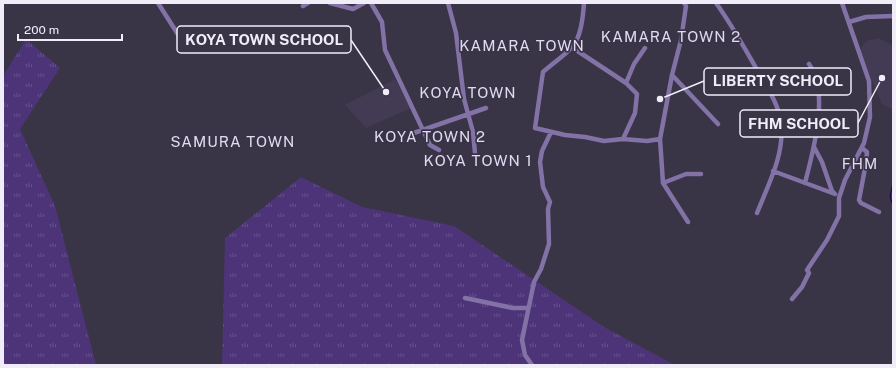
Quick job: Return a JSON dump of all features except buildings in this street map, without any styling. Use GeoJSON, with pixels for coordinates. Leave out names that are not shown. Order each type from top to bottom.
{"type":"FeatureCollection","features":[{"type":"Feature","properties":{"kind":"street"},"geometry":{"type":"LineString","coordinates":[[158,3],[180,36]]}},
{"type":"Feature","properties":{"kind":"street"},"geometry":{"type":"LineString","coordinates":[[303,6],[308,3]]}},
{"type":"Feature","properties":{"kind":"street"},"geometry":{"type":"LineString","coordinates":[[330,3],[353,9],[364,3]]}},
{"type":"Feature","properties":{"kind":"street"},"geometry":{"type":"LineString","coordinates":[[371,3],[382,22],[385,50],[402,83],[430,145],[438,150]]}},
{"type":"Feature","properties":{"kind":"street"},"geometry":{"type":"LineString","coordinates":[[448,3],[456,33],[464,99],[473,132],[475,153]]}},
{"type":"Feature","properties":{"kind":"street"},"geometry":{"type":"LineString","coordinates":[[585,3],[579,39],[573,48],[543,72],[535,128],[604,141],[623,139],[647,141],[660,139]]}},
{"type":"Feature","properties":{"kind":"street"},"geometry":{"type":"LineString","coordinates":[[716,3],[733,27],[777,108],[781,123],[781,141],[778,160],[757,213]]}},
{"type":"Feature","properties":{"kind":"street"},"geometry":{"type":"LineString","coordinates":[[792,299],[802,287],[809,273],[807,270],[827,240],[839,216],[839,198],[845,180],[862,148],[870,117],[868,81],[842,3]]}},
{"type":"Feature","properties":{"kind":"street"},"geometry":{"type":"LineString","coordinates":[[685,5],[681,40],[672,75],[660,139],[663,183],[688,222]]}},
{"type":"Feature","properties":{"kind":"street"},"geometry":{"type":"LineString","coordinates":[[849,22],[866,17],[893,16]]}},
{"type":"Feature","properties":{"kind":"street"},"geometry":{"type":"LineString","coordinates":[[573,48],[626,83],[637,94],[635,112],[623,139]]}},
{"type":"Feature","properties":{"kind":"street"},"geometry":{"type":"LineString","coordinates":[[626,83],[634,64],[645,48]]}},
{"type":"Feature","properties":{"kind":"street"},"geometry":{"type":"LineString","coordinates":[[805,183],[814,148],[819,99],[813,70],[809,64]]}},
{"type":"Feature","properties":{"kind":"street"},"geometry":{"type":"LineString","coordinates":[[672,75],[718,124]]}},
{"type":"Feature","properties":{"kind":"street"},"geometry":{"type":"LineString","coordinates":[[411,134],[486,108]]}},
{"type":"Feature","properties":{"kind":"street"},"geometry":{"type":"LineString","coordinates":[[532,365],[525,355],[522,340],[527,308],[534,282],[541,269],[549,244],[548,209],[550,202],[543,186],[540,162],[542,151],[550,132]]}},
{"type":"Feature","properties":{"kind":"street"},"geometry":{"type":"LineString","coordinates":[[814,148],[822,162],[832,191],[839,198]]}},
{"type":"Feature","properties":{"kind":"street"},"geometry":{"type":"LineString","coordinates":[[862,148],[867,152],[859,200],[861,203],[879,212]]}},
{"type":"Feature","properties":{"kind":"street"},"geometry":{"type":"LineString","coordinates":[[773,171],[807,185],[835,194]]}},
{"type":"Feature","properties":{"kind":"street"},"geometry":{"type":"LineString","coordinates":[[663,183],[686,174],[701,174]]}},
{"type":"Feature","properties":{"kind":"street"},"geometry":{"type":"LineString","coordinates":[[465,298],[514,308],[527,308]]}},
{"type":"Feature","properties":{"kind":"shaded area"},"geometry":{"type":"Polygon","coordinates":[[[879,38],[893,46],[893,110],[882,104],[859,51],[866,41],[879,38]]]}},
{"type":"Feature","properties":{"kind":"shaded area"},"geometry":{"type":"Polygon","coordinates":[[[395,79],[411,108],[366,128],[345,105],[395,79]]]}},
{"type":"Feature","properties":{"kind":"green space"},"geometry":{"type":"Polygon","coordinates":[[[26,39],[60,68],[20,129],[55,206],[96,365],[3,365],[3,76],[26,39]]]}},
{"type":"Feature","properties":{"kind":"green space"},"geometry":{"type":"Polygon","coordinates":[[[301,177],[362,207],[454,226],[604,327],[675,365],[222,365],[225,238],[301,177]]]}},
{"type":"Feature","properties":{"kind":"waterway"},"geometry":{"type":"LineString","coordinates":[[892,203],[890,197],[893,182]]}},
{"type":"Feature","properties":{"kind":"place","name":"FHM SCHOOL"},"geometry":{"type":"Point","coordinates":[882,78]}},
{"type":"Feature","properties":{"kind":"place","name":"KOYA TOWN SCHOOL"},"geometry":{"type":"Point","coordinates":[386,92]}},
{"type":"Feature","properties":{"kind":"place","name":"LIBERTY SCHOOL"},"geometry":{"type":"Point","coordinates":[660,99]}},
{"type":"Feature","properties":{"kind":"district","name":"KAMARA TOWN 2"},"geometry":{"type":"Point","coordinates":[671,36]}},
{"type":"Feature","properties":{"kind":"district","name":"KAMARA TOWN"},"geometry":{"type":"Point","coordinates":[522,45]}},
{"type":"Feature","properties":{"kind":"district","name":"KOYA TOWN"},"geometry":{"type":"Point","coordinates":[468,92]}},
{"type":"Feature","properties":{"kind":"district","name":"KOYA TOWN 2"},"geometry":{"type":"Point","coordinates":[430,136]}},
{"type":"Feature","properties":{"kind":"district","name":"SAMURA TOWN"},"geometry":{"type":"Point","coordinates":[233,141]}},
{"type":"Feature","properties":{"kind":"district","name":"KOYA TOWN 1"},"geometry":{"type":"Point","coordinates":[478,160]}},
{"type":"Feature","properties":{"kind":"district","name":"FHM"},"geometry":{"type":"Point","coordinates":[860,163]}}]}
